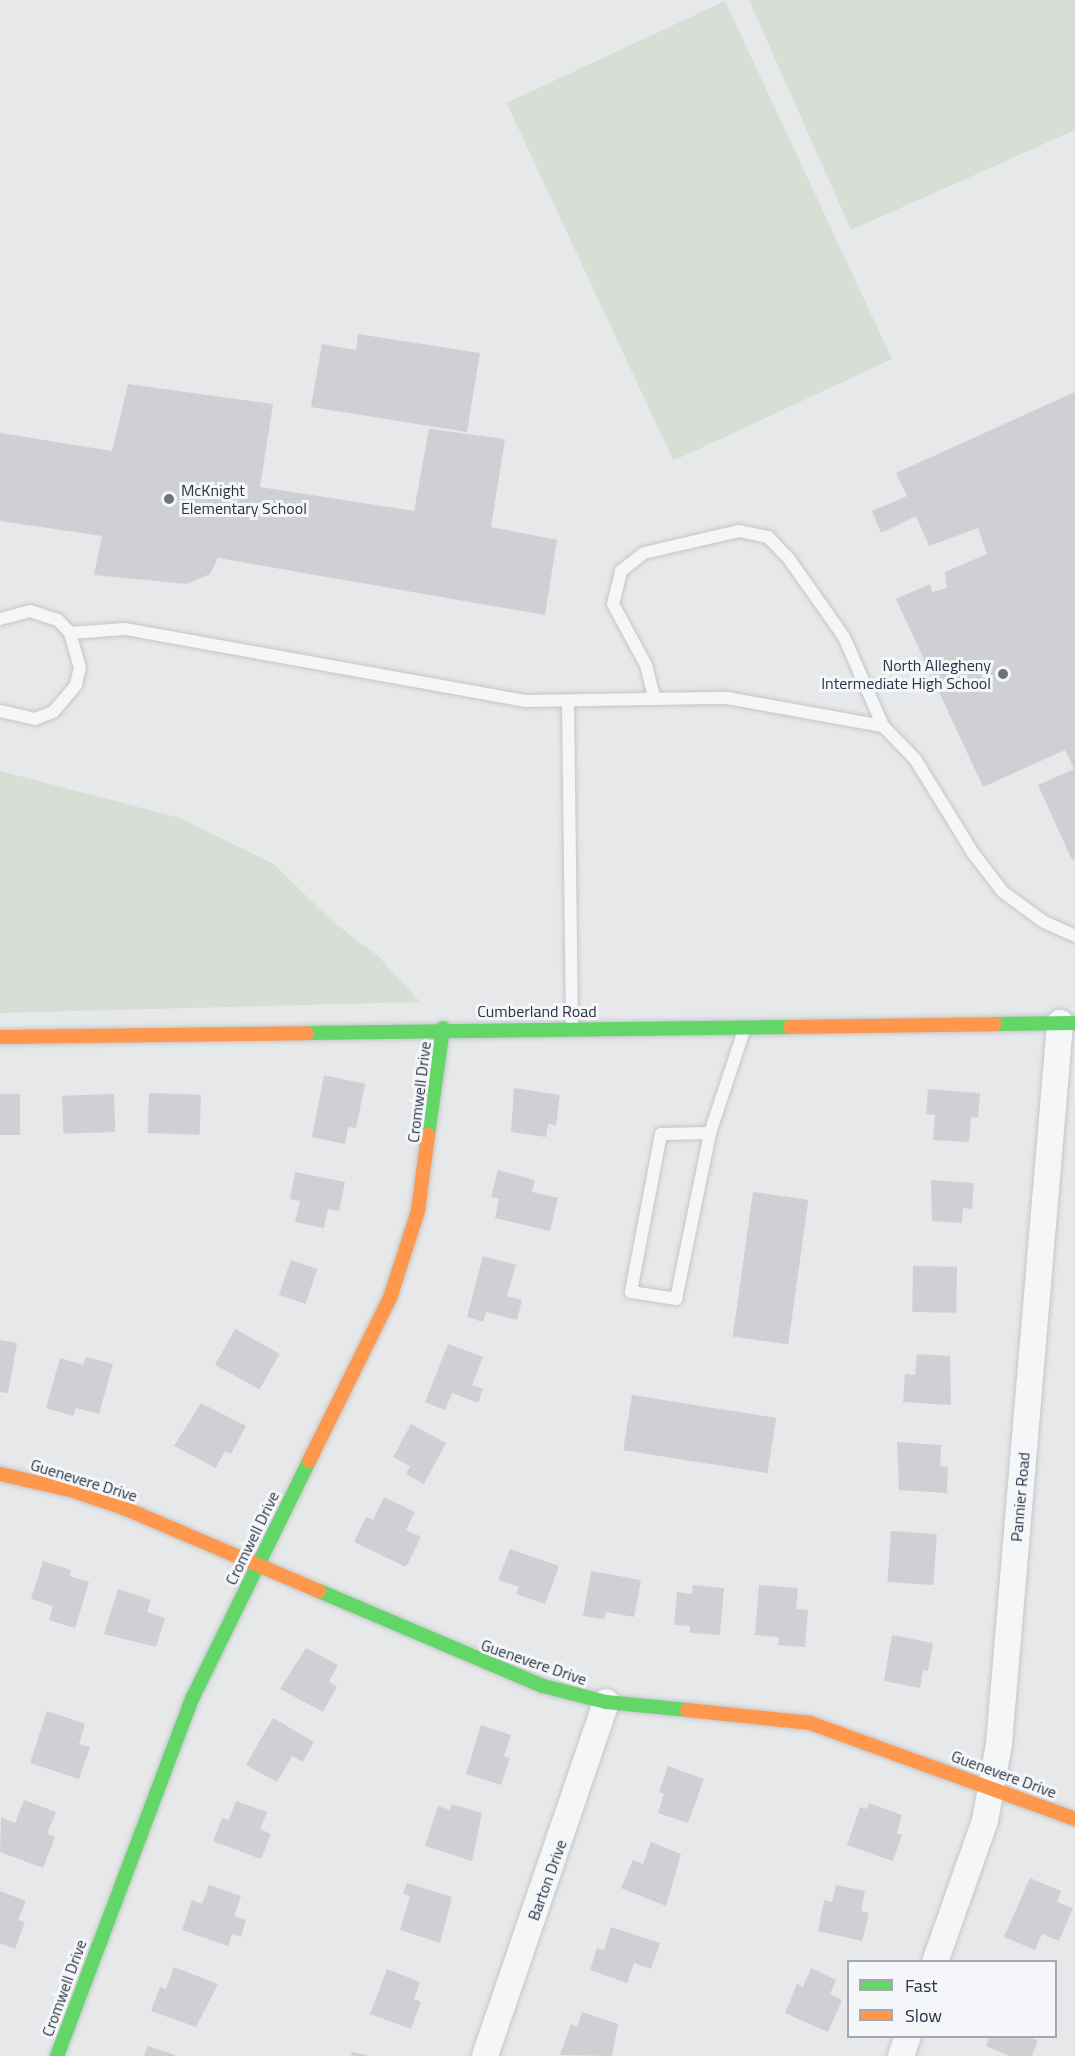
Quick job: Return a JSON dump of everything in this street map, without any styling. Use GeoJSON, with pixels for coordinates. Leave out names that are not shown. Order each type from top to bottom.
{"type":"FeatureCollection","features":[{"type":"Feature","properties":{"kind":"street","name":"Cumberland Road"},"geometry":{"type":"LineString","coordinates":[[0,1037],[443,1028],[1067,1023]]}},
{"type":"Feature","properties":{"kind":"street","name":"Pannier Road"},"geometry":{"type":"LineString","coordinates":[[936,1960],[993,1787],[1067,1023]]}},
{"type":"Feature","properties":{"kind":"street","name":"Cromwell Drive"},"geometry":{"type":"LineString","coordinates":[[57,2056],[169,1754],[256,1566],[390,1298],[405,1257],[427,1155],[443,1028]]}},
{"type":"Feature","properties":{"kind":"street","name":"Guenevere Drive"},"geometry":{"type":"LineString","coordinates":[[0,1474],[74,1491],[124,1508],[533,1682],[606,1702],[810,1724],[993,1787],[1075,1819]]}},
{"type":"Feature","properties":{"kind":"street","name":"Barton Drive"},"geometry":{"type":"LineString","coordinates":[[485,2056],[606,1702]]}},
{"type":"Feature","properties":{"kind":"street"},"geometry":{"type":"LineString","coordinates":[[901,2056],[908,2038]]}},
{"type":"Feature","properties":{"kind":"lane"},"geometry":{"type":"LineString","coordinates":[[654,697],[646,665],[613,604],[621,571],[644,553],[739,531],[768,537],[789,559],[844,637],[883,726],[915,759],[973,853],[1003,892],[1044,922],[1075,936]]}},
{"type":"Feature","properties":{"kind":"lane"},"geometry":{"type":"LineString","coordinates":[[0,619],[30,611],[45,613],[70,633],[79,653],[80,667],[76,685],[53,712],[35,719],[0,711]]}},
{"type":"Feature","properties":{"kind":"lane"},"geometry":{"type":"LineString","coordinates":[[70,633],[125,629],[525,701],[567,702],[654,697],[727,698],[883,726]]}},
{"type":"Feature","properties":{"kind":"lane"},"geometry":{"type":"LineString","coordinates":[[567,702],[572,1028]]}},
{"type":"Feature","properties":{"kind":"lane"},"geometry":{"type":"LineString","coordinates":[[711,1134],[661,1134],[632,1292],[676,1299],[711,1134],[746,1026]]}},
{"type":"Feature","properties":{"kind":"shaded area"},"geometry":{"type":"Polygon","coordinates":[[[749,0],[1075,0],[1075,130],[851,230],[749,0]]]}},
{"type":"Feature","properties":{"kind":"shaded area"},"geometry":{"type":"Polygon","coordinates":[[[725,1],[892,359],[674,461],[507,103],[725,1]]]}},
{"type":"Feature","properties":{"kind":"shaded area"},"geometry":{"type":"Polygon","coordinates":[[[0,771],[180,818],[274,864],[333,922],[378,956],[420,1002],[0,1013],[0,771]]]}},
{"type":"Feature","properties":{"kind":"building"},"geometry":{"type":"Polygon","coordinates":[[[358,334],[480,353],[467,432],[311,407],[322,344],[356,350],[358,334]]]}},
{"type":"Feature","properties":{"kind":"building","name":"McKnight Elementary School"},"geometry":{"type":"Polygon","coordinates":[[[128,384],[273,404],[260,487],[414,511],[429,429],[505,439],[491,527],[557,540],[545,615],[218,558],[210,574],[187,584],[94,575],[102,536],[0,521],[0,433],[112,451],[128,384]]]}},
{"type":"Feature","properties":{"kind":"building","name":"North Allegheny Intermediate High School"},"geometry":{"type":"Polygon","coordinates":[[[1075,392],[1075,859],[1072,860],[1038,785],[1074,769],[1065,750],[983,787],[896,599],[930,584],[932,592],[947,588],[945,572],[987,554],[978,528],[929,546],[916,516],[881,533],[872,511],[907,496],[896,473],[1075,392]]]}},
{"type":"Feature","properties":{"kind":"building"},"geometry":{"type":"Polygon","coordinates":[[[324,1075],[365,1084],[356,1128],[348,1127],[345,1144],[312,1137],[324,1075]]]}},
{"type":"Feature","properties":{"kind":"building"},"geometry":{"type":"Polygon","coordinates":[[[514,1088],[560,1095],[556,1125],[548,1124],[546,1137],[511,1132],[514,1088]]]}},
{"type":"Feature","properties":{"kind":"building"},"geometry":{"type":"Polygon","coordinates":[[[928,1089],[980,1093],[978,1118],[971,1117],[969,1142],[933,1140],[935,1115],[926,1114],[928,1089]]]}},
{"type":"Feature","properties":{"kind":"building"},"geometry":{"type":"Polygon","coordinates":[[[149,1093],[201,1095],[200,1135],[148,1133],[149,1093]]]}},
{"type":"Feature","properties":{"kind":"building"},"geometry":{"type":"Polygon","coordinates":[[[0,1094],[20,1094],[20,1135],[0,1135],[0,1094]]]}},
{"type":"Feature","properties":{"kind":"building"},"geometry":{"type":"Polygon","coordinates":[[[114,1094],[115,1132],[63,1134],[62,1096],[114,1094]]]}},
{"type":"Feature","properties":{"kind":"building"},"geometry":{"type":"Polygon","coordinates":[[[498,1170],[535,1180],[532,1192],[558,1198],[550,1231],[495,1218],[499,1199],[491,1197],[498,1170]]]}},
{"type":"Feature","properties":{"kind":"building"},"geometry":{"type":"Polygon","coordinates":[[[295,1172],[345,1182],[339,1211],[328,1209],[324,1228],[295,1222],[300,1201],[290,1199],[295,1172]]]}},
{"type":"Feature","properties":{"kind":"building"},"geometry":{"type":"Polygon","coordinates":[[[931,1180],[974,1183],[972,1209],[963,1208],[962,1223],[932,1221],[931,1180]]]}},
{"type":"Feature","properties":{"kind":"building"},"geometry":{"type":"Polygon","coordinates":[[[753,1192],[808,1200],[788,1344],[733,1337],[753,1192]]]}},
{"type":"Feature","properties":{"kind":"building"},"geometry":{"type":"Polygon","coordinates":[[[483,1256],[516,1265],[507,1296],[522,1300],[517,1320],[486,1312],[483,1322],[467,1317],[483,1256]]]}},
{"type":"Feature","properties":{"kind":"building"},"geometry":{"type":"Polygon","coordinates":[[[291,1260],[317,1269],[305,1304],[279,1295],[291,1260]]]}},
{"type":"Feature","properties":{"kind":"building"},"geometry":{"type":"Polygon","coordinates":[[[913,1266],[957,1267],[956,1313],[912,1312],[913,1266]]]}},
{"type":"Feature","properties":{"kind":"building"},"geometry":{"type":"Polygon","coordinates":[[[235,1329],[280,1354],[260,1390],[215,1365],[235,1329]]]}},
{"type":"Feature","properties":{"kind":"building"},"geometry":{"type":"Polygon","coordinates":[[[0,1340],[17,1343],[8,1393],[0,1392],[0,1340]]]}},
{"type":"Feature","properties":{"kind":"building"},"geometry":{"type":"Polygon","coordinates":[[[448,1344],[483,1357],[472,1385],[483,1389],[478,1403],[452,1393],[445,1410],[425,1402],[448,1344]]]}},
{"type":"Feature","properties":{"kind":"building"},"geometry":{"type":"Polygon","coordinates":[[[917,1354],[950,1356],[951,1405],[903,1402],[905,1374],[915,1375],[917,1354]]]}},
{"type":"Feature","properties":{"kind":"building"},"geometry":{"type":"Polygon","coordinates":[[[86,1357],[113,1364],[99,1414],[76,1408],[73,1416],[46,1408],[60,1358],[83,1365],[86,1357]]]}},
{"type":"Feature","properties":{"kind":"building"},"geometry":{"type":"Polygon","coordinates":[[[632,1395],[776,1418],[767,1473],[623,1450],[632,1395]]]}},
{"type":"Feature","properties":{"kind":"building"},"geometry":{"type":"Polygon","coordinates":[[[201,1403],[246,1426],[231,1454],[225,1451],[216,1468],[174,1446],[201,1403]]]}},
{"type":"Feature","properties":{"kind":"building"},"geometry":{"type":"Polygon","coordinates":[[[411,1424],[446,1443],[424,1484],[406,1474],[410,1466],[393,1457],[411,1424]]]}},
{"type":"Feature","properties":{"kind":"building"},"geometry":{"type":"Polygon","coordinates":[[[897,1442],[941,1445],[940,1466],[948,1467],[947,1493],[899,1490],[897,1442]]]}},
{"type":"Feature","properties":{"kind":"building"},"geometry":{"type":"Polygon","coordinates":[[[384,1497],[415,1512],[406,1530],[421,1537],[406,1567],[354,1542],[366,1517],[373,1520],[384,1497]]]}},
{"type":"Feature","properties":{"kind":"building"},"geometry":{"type":"Polygon","coordinates":[[[891,1531],[937,1534],[933,1585],[887,1582],[891,1531]]]}},
{"type":"Feature","properties":{"kind":"building"},"geometry":{"type":"Polygon","coordinates":[[[510,1549],[559,1566],[545,1604],[516,1594],[519,1587],[498,1580],[510,1549]]]}},
{"type":"Feature","properties":{"kind":"building"},"geometry":{"type":"Polygon","coordinates":[[[43,1561],[71,1570],[69,1576],[89,1582],[75,1628],[49,1620],[53,1606],[31,1599],[43,1561]]]}},
{"type":"Feature","properties":{"kind":"building"},"geometry":{"type":"Polygon","coordinates":[[[591,1571],[641,1580],[634,1617],[606,1612],[604,1619],[583,1616],[591,1571]]]}},
{"type":"Feature","properties":{"kind":"building"},"geometry":{"type":"Polygon","coordinates":[[[693,1585],[724,1588],[720,1635],[690,1633],[690,1626],[674,1625],[677,1592],[692,1594],[693,1585]]]}},
{"type":"Feature","properties":{"kind":"building"},"geometry":{"type":"Polygon","coordinates":[[[759,1585],[798,1588],[796,1609],[808,1610],[805,1647],[778,1645],[779,1637],[755,1635],[759,1585]]]}},
{"type":"Feature","properties":{"kind":"building"},"geometry":{"type":"Polygon","coordinates":[[[118,1589],[151,1600],[147,1612],[165,1618],[156,1647],[104,1634],[118,1589]]]}},
{"type":"Feature","properties":{"kind":"building"},"geometry":{"type":"Polygon","coordinates":[[[892,1635],[933,1643],[928,1671],[923,1670],[920,1688],[884,1681],[892,1635]]]}},
{"type":"Feature","properties":{"kind":"building"},"geometry":{"type":"Polygon","coordinates":[[[306,1648],[338,1665],[329,1682],[337,1687],[323,1712],[280,1689],[306,1648]]]}},
{"type":"Feature","properties":{"kind":"building"},"geometry":{"type":"Polygon","coordinates":[[[47,1711],[85,1724],[79,1744],[90,1747],[79,1779],[30,1763],[47,1711]]]}},
{"type":"Feature","properties":{"kind":"building"},"geometry":{"type":"Polygon","coordinates":[[[273,1718],[314,1742],[303,1762],[292,1756],[277,1782],[246,1765],[273,1718]]]}},
{"type":"Feature","properties":{"kind":"building"},"geometry":{"type":"Polygon","coordinates":[[[481,1725],[511,1735],[504,1756],[510,1758],[501,1785],[466,1774],[481,1725]]]}},
{"type":"Feature","properties":{"kind":"building"},"geometry":{"type":"Polygon","coordinates":[[[668,1766],[704,1779],[688,1823],[658,1813],[664,1794],[659,1792],[668,1766]]]}},
{"type":"Feature","properties":{"kind":"building"},"geometry":{"type":"Polygon","coordinates":[[[24,1800],[56,1812],[47,1834],[55,1837],[43,1868],[0,1852],[1,1817],[15,1823],[24,1800]]]}},
{"type":"Feature","properties":{"kind":"building"},"geometry":{"type":"Polygon","coordinates":[[[236,1801],[267,1812],[260,1829],[271,1834],[261,1859],[213,1841],[222,1818],[229,1820],[236,1801]]]}},
{"type":"Feature","properties":{"kind":"building"},"geometry":{"type":"Polygon","coordinates":[[[869,1803],[902,1815],[897,1833],[902,1835],[893,1861],[847,1845],[860,1807],[867,1809],[869,1803]]]}},
{"type":"Feature","properties":{"kind":"building"},"geometry":{"type":"Polygon","coordinates":[[[452,1804],[482,1813],[472,1861],[425,1846],[438,1806],[450,1810],[452,1804]]]}},
{"type":"Feature","properties":{"kind":"building"},"geometry":{"type":"Polygon","coordinates":[[[651,1842],[681,1854],[666,1906],[621,1888],[633,1860],[643,1864],[651,1842]]]}},
{"type":"Feature","properties":{"kind":"building"},"geometry":{"type":"Polygon","coordinates":[[[1030,1878],[1061,1891],[1057,1902],[1073,1908],[1059,1941],[1042,1934],[1035,1950],[1004,1937],[1030,1878]]]}},
{"type":"Feature","properties":{"kind":"building"},"geometry":{"type":"Polygon","coordinates":[[[407,1883],[452,1897],[440,1943],[400,1930],[410,1896],[403,1894],[407,1883]]]}},
{"type":"Feature","properties":{"kind":"building"},"geometry":{"type":"Polygon","coordinates":[[[209,1885],[241,1896],[234,1916],[246,1920],[241,1937],[232,1934],[228,1946],[182,1930],[192,1900],[202,1904],[209,1885]]]}},
{"type":"Feature","properties":{"kind":"building"},"geometry":{"type":"Polygon","coordinates":[[[836,1885],[865,1891],[861,1911],[869,1913],[862,1941],[818,1931],[824,1900],[832,1902],[836,1885]]]}},
{"type":"Feature","properties":{"kind":"building"},"geometry":{"type":"Polygon","coordinates":[[[0,1891],[26,1901],[18,1920],[25,1922],[15,1949],[0,1943],[0,1891]]]}},
{"type":"Feature","properties":{"kind":"building"},"geometry":{"type":"Polygon","coordinates":[[[611,1927],[660,1943],[651,1969],[634,1963],[627,1983],[590,1970],[597,1948],[604,1950],[611,1927]]]}},
{"type":"Feature","properties":{"kind":"building"},"geometry":{"type":"Polygon","coordinates":[[[174,1967],[218,1984],[196,2027],[151,2011],[160,1987],[166,1989],[174,1967]]]}},
{"type":"Feature","properties":{"kind":"building"},"geometry":{"type":"Polygon","coordinates":[[[811,1968],[836,1980],[830,1994],[842,2000],[828,2032],[785,2013],[797,1984],[803,1987],[811,1968]]]}},
{"type":"Feature","properties":{"kind":"building"},"geometry":{"type":"Polygon","coordinates":[[[387,1969],[420,1982],[414,1999],[421,2002],[411,2029],[370,2014],[387,1969]]]}},
{"type":"Feature","properties":{"kind":"building"},"geometry":{"type":"Polygon","coordinates":[[[582,2012],[618,2024],[612,2056],[560,2055],[571,2024],[577,2027],[582,2012]]]}},
{"type":"Feature","properties":{"kind":"building"},"geometry":{"type":"Polygon","coordinates":[[[989,2038],[1032,2038],[1038,2041],[1032,2056],[1009,2056],[986,2046],[989,2038]]]}},
{"type":"Feature","properties":{"kind":"building"},"geometry":{"type":"Polygon","coordinates":[[[148,2046],[175,2055],[175,2056],[144,2056],[148,2046]]]}},
{"type":"Feature","properties":{"kind":"building"},"geometry":{"type":"Polygon","coordinates":[[[352,2052],[366,2055],[366,2056],[351,2056],[352,2052]]]}},
{"type":"Feature","properties":{"kind":"traffic: fast"},"geometry":{"type":"LineString","coordinates":[[995,1024],[1075,1023]]}},
{"type":"Feature","properties":{"kind":"traffic: fast"},"geometry":{"type":"LineString","coordinates":[[307,1033],[790,1027]]}},
{"type":"Feature","properties":{"kind":"traffic: fast"},"geometry":{"type":"LineString","coordinates":[[428,1135],[443,1028]]}},
{"type":"Feature","properties":{"kind":"traffic: fast"},"geometry":{"type":"LineString","coordinates":[[57,2056],[193,1697],[309,1461]]}},
{"type":"Feature","properties":{"kind":"traffic: fast"},"geometry":{"type":"LineString","coordinates":[[319,1591],[543,1686],[606,1702],[687,1710]]}},
{"type":"Feature","properties":{"kind":"traffic: slow"},"geometry":{"type":"LineString","coordinates":[[790,1027],[995,1024]]}},
{"type":"Feature","properties":{"kind":"traffic: slow"},"geometry":{"type":"LineString","coordinates":[[0,1037],[307,1033]]}},
{"type":"Feature","properties":{"kind":"traffic: slow"},"geometry":{"type":"LineString","coordinates":[[309,1461],[390,1298],[418,1211],[428,1135]]}},
{"type":"Feature","properties":{"kind":"traffic: slow"},"geometry":{"type":"LineString","coordinates":[[0,1474],[74,1491],[124,1508],[319,1591]]}},
{"type":"Feature","properties":{"kind":"traffic: slow"},"geometry":{"type":"LineString","coordinates":[[687,1710],[810,1723],[1075,1819]]}},
{"type":"Feature","properties":{"kind":"place","name":"McKnight Elementary School"},"geometry":{"type":"Point","coordinates":[169,499]}},
{"type":"Feature","properties":{"kind":"place","name":"North Allegheny Intermediate High School"},"geometry":{"type":"Point","coordinates":[1003,674]}}]}
